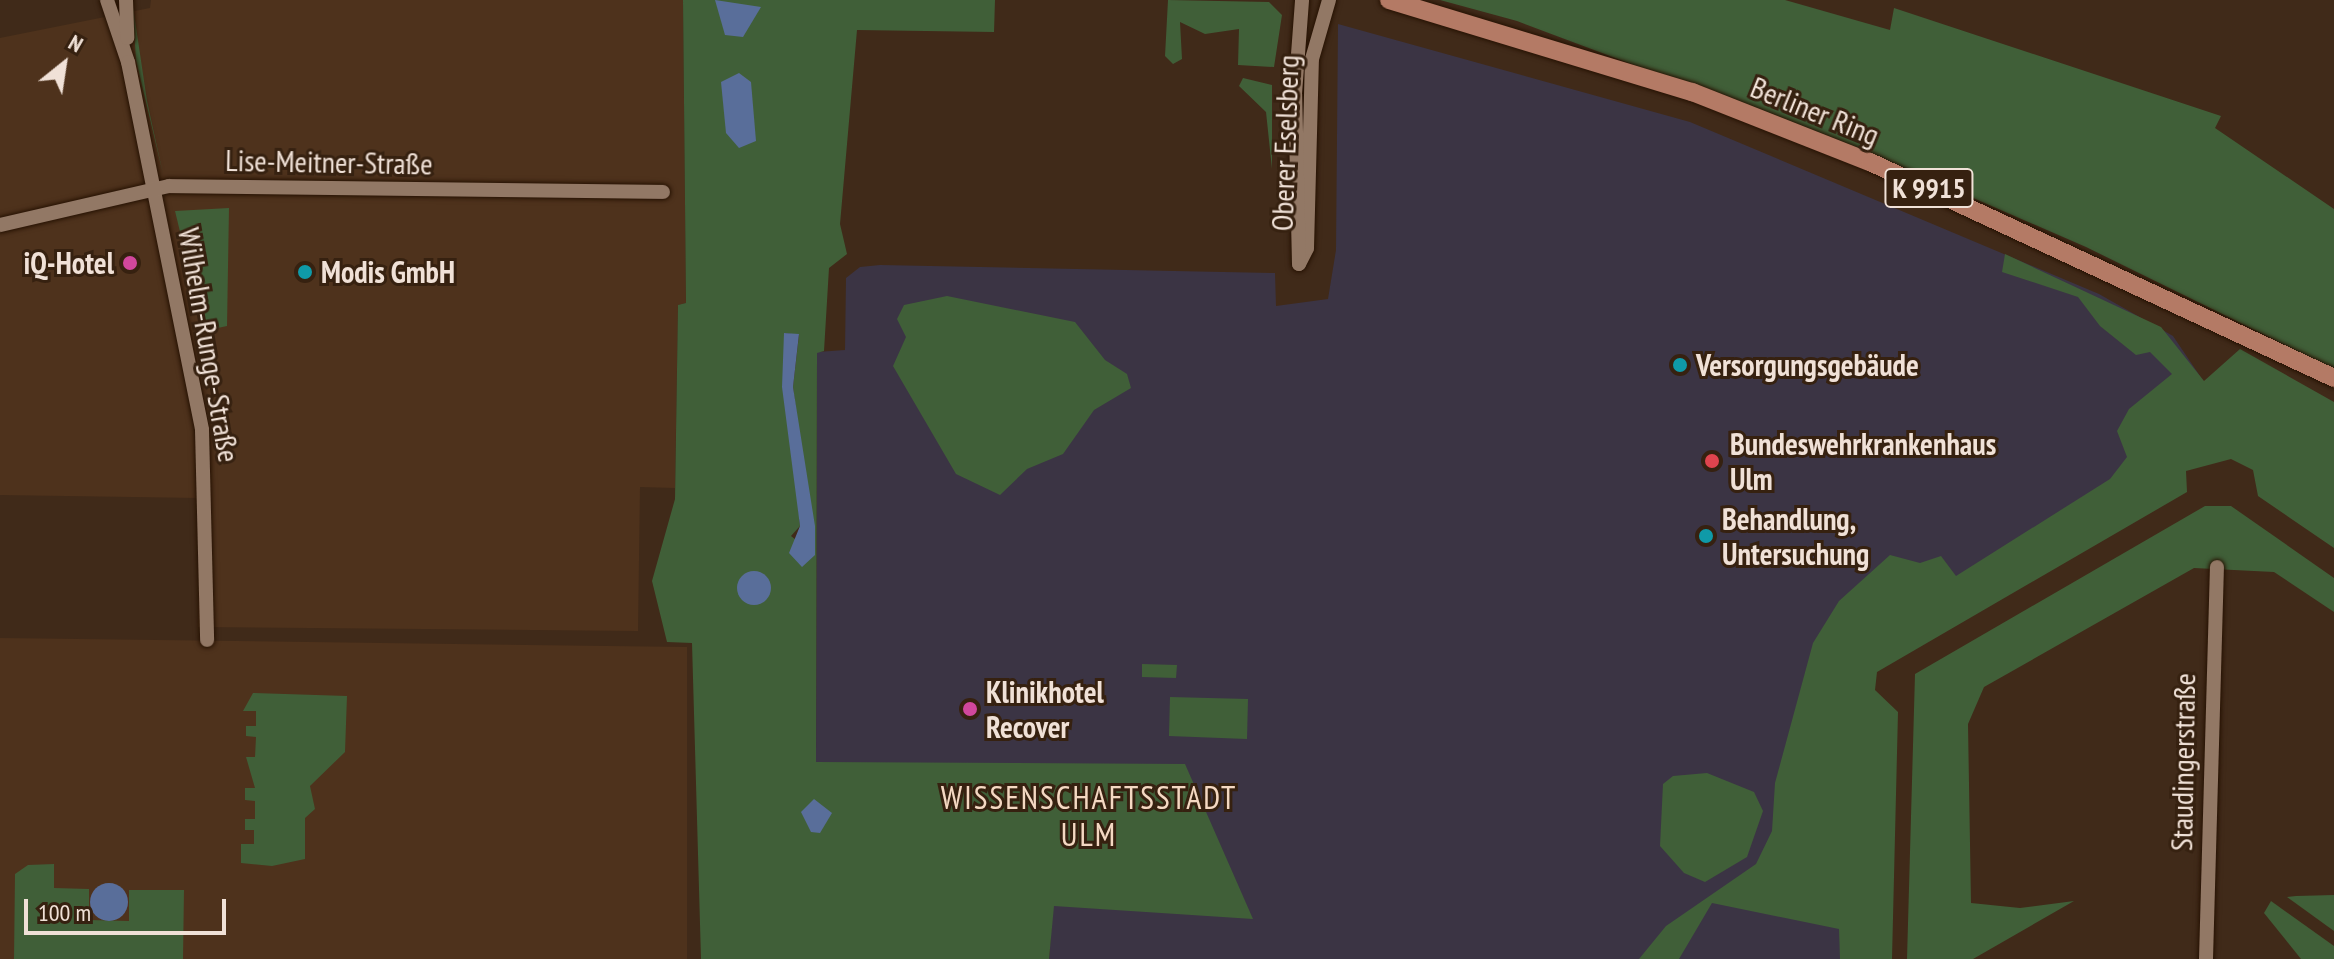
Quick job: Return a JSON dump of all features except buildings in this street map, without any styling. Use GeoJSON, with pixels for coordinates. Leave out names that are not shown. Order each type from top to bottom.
{"type":"FeatureCollection","features":[{"type":"Feature","properties":{"kind":"main road","name":"Berliner Ring"},"geometry":{"type":"LineString","coordinates":[[1389,0],[1692,92],[1855,156],[2334,378]]}},
{"type":"Feature","properties":{"kind":"street","name":"Wilhelm-Runge-Straße"},"geometry":{"type":"LineString","coordinates":[[97,0],[114,16]]}},
{"type":"Feature","properties":{"kind":"street","name":"Wilhelm-Runge-Straße"},"geometry":{"type":"LineString","coordinates":[[107,0],[128,62],[204,446],[207,640]]}},
{"type":"Feature","properties":{"kind":"street","name":"Wilhelm-Runge-Straße"},"geometry":{"type":"LineString","coordinates":[[126,0],[128,62]]}},
{"type":"Feature","properties":{"kind":"street"},"geometry":{"type":"LineString","coordinates":[[1291,0],[1299,18]]}},
{"type":"Feature","properties":{"kind":"street","name":"Oberer Eselsberg"},"geometry":{"type":"LineString","coordinates":[[1302,0],[1299,18],[1299,264],[1307,248],[1312,59],[1329,0]]}},
{"type":"Feature","properties":{"kind":"street","name":"Lise-Meitner-Straße"},"geometry":{"type":"LineString","coordinates":[[0,225],[154,188],[663,192]]}},
{"type":"Feature","properties":{"kind":"street","name":"Staudingerstraße"},"geometry":{"type":"LineString","coordinates":[[2206,959],[2217,567]]}},
{"type":"Feature","properties":{"kind":"shaded area"},"geometry":{"type":"Polygon","coordinates":[[[151,0],[683,0],[686,303],[678,305],[675,488],[640,487],[638,631],[198,627],[199,498],[0,495],[0,38],[150,8],[151,0]]]}},
{"type":"Feature","properties":{"kind":"shaded area","name":"Bundeswehrkrankenhaus Ulm"},"geometry":{"type":"Polygon","coordinates":[[[1338,24],[1690,122],[2099,294],[2173,336],[2204,382],[2133,492],[1845,649],[1864,959],[1049,959],[1053,906],[816,762],[817,352],[845,350],[846,278],[860,267],[880,265],[1275,273],[1276,306],[1328,299],[1336,250],[1338,24]]]}},
{"type":"Feature","properties":{"kind":"shaded area"},"geometry":{"type":"Polygon","coordinates":[[[0,638],[687,647],[687,959],[0,959],[0,638]]]}},
{"type":"Feature","properties":{"kind":"green space"},"geometry":{"type":"Polygon","coordinates":[[[132,0],[147,101],[163,174],[136,60],[132,0]]]}},
{"type":"Feature","properties":{"kind":"green space"},"geometry":{"type":"Polygon","coordinates":[[[683,0],[995,0],[994,32],[857,30],[840,224],[847,254],[829,268],[824,351],[817,353],[816,762],[1185,764],[1253,919],[1054,906],[1049,959],[701,959],[692,643],[667,642],[652,581],[675,499],[678,305],[686,303],[683,0]],[[784,333],[800,526],[791,536],[815,555],[793,387],[799,335],[784,333]]]}},
{"type":"Feature","properties":{"kind":"green space"},"geometry":{"type":"Polygon","coordinates":[[[1168,0],[1269,2],[1282,15],[1274,67],[1238,65],[1239,29],[1205,34],[1180,22],[1182,59],[1173,64],[1165,56],[1168,0]]]}},
{"type":"Feature","properties":{"kind":"green space"},"geometry":{"type":"Polygon","coordinates":[[[1440,0],[1785,0],[1890,30],[1894,8],[2221,116],[2215,128],[2334,209],[2334,369],[2086,247],[1874,155],[1517,21],[1440,0]]]}},
{"type":"Feature","properties":{"kind":"green space"},"geometry":{"type":"Polygon","coordinates":[[[1243,78],[1272,85],[1272,169],[1266,112],[1239,86],[1243,78]]]}},
{"type":"Feature","properties":{"kind":"green space"},"geometry":{"type":"Polygon","coordinates":[[[229,208],[227,326],[204,331],[175,211],[229,208]]]}},
{"type":"Feature","properties":{"kind":"green space"},"geometry":{"type":"Polygon","coordinates":[[[2005,254],[2161,327],[2204,381],[2240,349],[2334,402],[2334,548],[2258,496],[2253,470],[2231,459],[2186,471],[2187,492],[1877,672],[1875,690],[1898,712],[1892,959],[1840,959],[1839,929],[1712,903],[1679,959],[1639,959],[1666,926],[1756,864],[1772,831],[1775,783],[1813,643],[1839,601],[1890,555],[1920,563],[1941,556],[1956,576],[2110,479],[2127,457],[2117,431],[2129,409],[2172,374],[2150,352],[2136,355],[2100,326],[2078,297],[2002,272],[2005,254]]]}},
{"type":"Feature","properties":{"kind":"green space"},"geometry":{"type":"Polygon","coordinates":[[[947,296],[1075,322],[1105,360],[1127,374],[1131,388],[1094,410],[1063,454],[1027,469],[1000,495],[956,474],[893,366],[906,337],[897,319],[904,305],[947,296]]]}},
{"type":"Feature","properties":{"kind":"green space"},"geometry":{"type":"Polygon","coordinates":[[[2205,506],[2231,506],[2334,578],[2334,612],[2274,572],[2194,568],[1984,687],[1968,724],[1971,903],[2020,908],[2074,901],[1973,959],[1907,959],[1915,674],[2205,506]]]}},
{"type":"Feature","properties":{"kind":"green space"},"geometry":{"type":"Polygon","coordinates":[[[1142,664],[1177,665],[1176,678],[1142,677],[1142,664]]]}},
{"type":"Feature","properties":{"kind":"green space"},"geometry":{"type":"Polygon","coordinates":[[[253,693],[347,696],[345,752],[310,786],[315,809],[305,818],[305,859],[272,866],[241,863],[241,844],[254,844],[254,830],[245,830],[245,819],[255,819],[255,801],[245,800],[245,788],[255,788],[246,757],[255,757],[256,737],[246,736],[246,726],[256,726],[256,711],[243,711],[253,693]]]}},
{"type":"Feature","properties":{"kind":"green space"},"geometry":{"type":"Polygon","coordinates":[[[1170,697],[1248,699],[1247,739],[1169,736],[1170,697]]]}},
{"type":"Feature","properties":{"kind":"green space"},"geometry":{"type":"Polygon","coordinates":[[[1707,773],[1754,792],[1763,811],[1747,857],[1705,882],[1684,873],[1660,846],[1663,784],[1673,776],[1707,773]]]}},
{"type":"Feature","properties":{"kind":"green space"},"geometry":{"type":"Polygon","coordinates":[[[54,864],[54,888],[89,889],[89,920],[129,921],[129,890],[184,890],[183,959],[14,959],[15,874],[28,865],[54,864]]]}},
{"type":"Feature","properties":{"kind":"green space"},"geometry":{"type":"Polygon","coordinates":[[[2334,895],[2334,931],[2287,897],[2296,896],[2334,895]]]}},
{"type":"Feature","properties":{"kind":"green space"},"geometry":{"type":"Polygon","coordinates":[[[2271,901],[2334,946],[2334,959],[2301,959],[2264,913],[2271,901]]]}},
{"type":"Feature","properties":{"kind":"water"},"geometry":{"type":"Polygon","coordinates":[[[715,0],[761,7],[743,37],[725,35],[715,0]]]}},
{"type":"Feature","properties":{"kind":"water"},"geometry":{"type":"Polygon","coordinates":[[[739,73],[751,82],[756,141],[739,148],[726,133],[721,82],[739,73]]]}},
{"type":"Feature","properties":{"kind":"water"},"geometry":{"type":"Polygon","coordinates":[[[784,333],[799,334],[793,387],[815,526],[815,555],[802,567],[789,553],[800,526],[782,387],[784,333]]]}},
{"type":"Feature","properties":{"kind":"water"},"geometry":{"type":"Polygon","coordinates":[[[754,571],[766,576],[771,588],[766,600],[754,605],[742,600],[737,588],[742,576],[754,571]]]}},
{"type":"Feature","properties":{"kind":"water"},"geometry":{"type":"Polygon","coordinates":[[[814,799],[832,813],[820,833],[811,832],[801,812],[814,799]]]}},
{"type":"Feature","properties":{"kind":"water"},"geometry":{"type":"Polygon","coordinates":[[[109,883],[122,889],[128,902],[122,915],[109,921],[96,915],[90,902],[96,889],[109,883]]]}},
{"type":"Feature","properties":{"kind":"place","name":"iQ-Hotel"},"geometry":{"type":"Point","coordinates":[130,263]}},
{"type":"Feature","properties":{"kind":"place","name":"Modis GmbH"},"geometry":{"type":"Point","coordinates":[305,272]}},
{"type":"Feature","properties":{"kind":"place","name":"Versorgungsgebäude"},"geometry":{"type":"Point","coordinates":[1680,365]}},
{"type":"Feature","properties":{"kind":"place","name":"Bundeswehrkrankenhaus Ulm"},"geometry":{"type":"Point","coordinates":[1712,461]}},
{"type":"Feature","properties":{"kind":"place","name":"Behandlung, Untersuchung"},"geometry":{"type":"Point","coordinates":[1706,536]}},
{"type":"Feature","properties":{"kind":"place","name":"Klinikhotel Recover"},"geometry":{"type":"Point","coordinates":[970,709]}},
{"type":"Feature","properties":{"kind":"district","name":"WISSENSCHAFTSSTADT ULM"},"geometry":{"type":"Point","coordinates":[1089,816]}}]}
